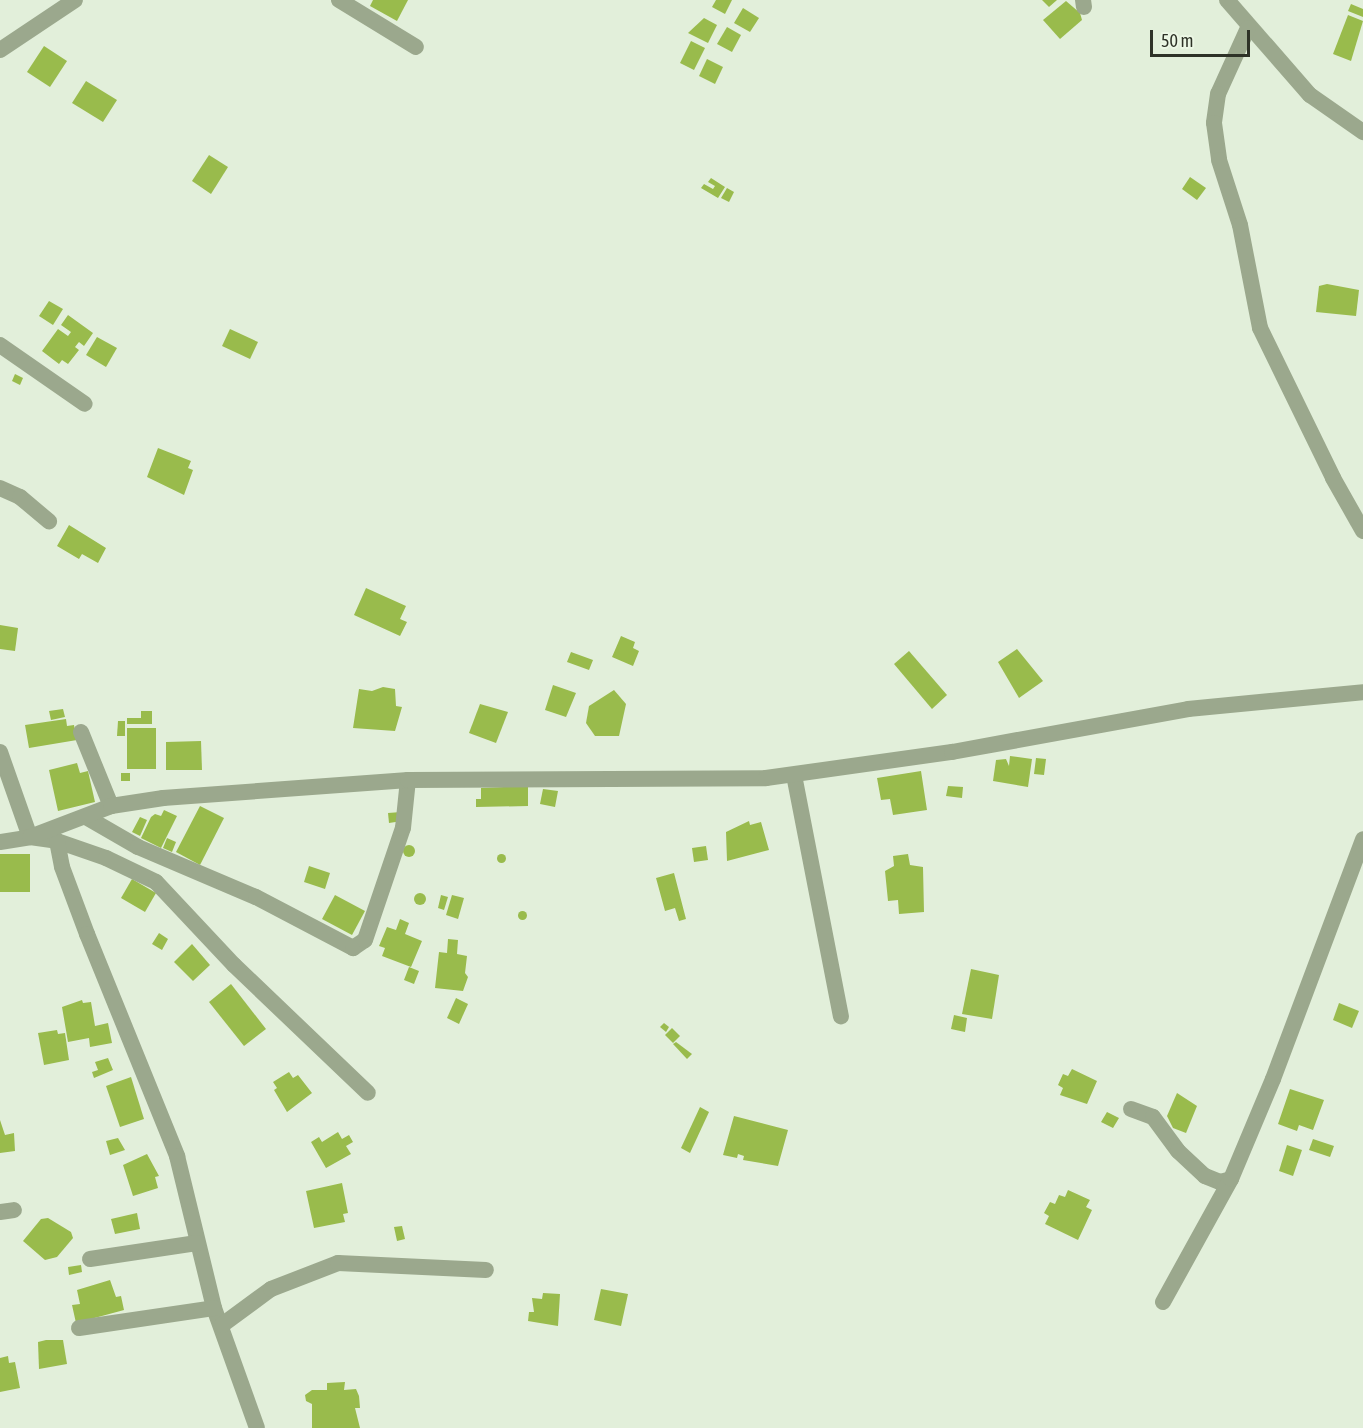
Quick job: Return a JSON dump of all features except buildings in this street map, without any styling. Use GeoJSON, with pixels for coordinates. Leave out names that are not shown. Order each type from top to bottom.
{"type":"FeatureCollection","features":[{"type":"Feature","properties":{"kind":"street"},"geometry":{"type":"LineString","coordinates":[[0,50],[75,0]]}},
{"type":"Feature","properties":{"kind":"street"},"geometry":{"type":"LineString","coordinates":[[339,0],[416,47]]}},
{"type":"Feature","properties":{"kind":"street"},"geometry":{"type":"LineString","coordinates":[[1227,0],[1248,28],[1310,95],[1363,132]]}},
{"type":"Feature","properties":{"kind":"street"},"geometry":{"type":"LineString","coordinates":[[1248,28],[1218,94],[1214,123],[1219,160],[1240,225],[1260,328],[1333,478],[1363,531]]}},
{"type":"Feature","properties":{"kind":"street"},"geometry":{"type":"LineString","coordinates":[[0,345],[85,404]]}},
{"type":"Feature","properties":{"kind":"street"},"geometry":{"type":"LineString","coordinates":[[0,488],[20,497],[49,521]]}},
{"type":"Feature","properties":{"kind":"street"},"geometry":{"type":"LineString","coordinates":[[0,842],[30,837],[111,806],[408,780],[766,778],[952,752],[1188,709],[1363,692]]}},
{"type":"Feature","properties":{"kind":"street"},"geometry":{"type":"LineString","coordinates":[[81,732],[111,806]]}},
{"type":"Feature","properties":{"kind":"street"},"geometry":{"type":"LineString","coordinates":[[0,752],[30,837]]}},
{"type":"Feature","properties":{"kind":"street"},"geometry":{"type":"LineString","coordinates":[[794,775],[841,1016]]}},
{"type":"Feature","properties":{"kind":"street"},"geometry":{"type":"LineString","coordinates":[[86,817],[138,847],[256,897],[353,948],[365,940],[403,828],[408,780]]}},
{"type":"Feature","properties":{"kind":"street"},"geometry":{"type":"LineString","coordinates":[[30,837],[57,841],[130,867],[156,882],[234,965],[368,1094]]}},
{"type":"Feature","properties":{"kind":"street"},"geometry":{"type":"LineString","coordinates":[[1163,1302],[1231,1179],[1273,1079],[1363,839]]}},
{"type":"Feature","properties":{"kind":"street"},"geometry":{"type":"LineString","coordinates":[[57,841],[62,867],[87,934],[177,1156],[214,1308],[222,1325],[256,1428]]}},
{"type":"Feature","properties":{"kind":"street"},"geometry":{"type":"LineString","coordinates":[[1131,1109],[1153,1118],[1178,1151],[1205,1176],[1220,1182],[1231,1179]]}},
{"type":"Feature","properties":{"kind":"street"},"geometry":{"type":"LineString","coordinates":[[90,1259],[197,1243]]}},
{"type":"Feature","properties":{"kind":"street"},"geometry":{"type":"LineString","coordinates":[[222,1325],[270,1289],[338,1263],[486,1270]]}},
{"type":"Feature","properties":{"kind":"street"},"geometry":{"type":"LineString","coordinates":[[79,1328],[214,1308]]}}]}
